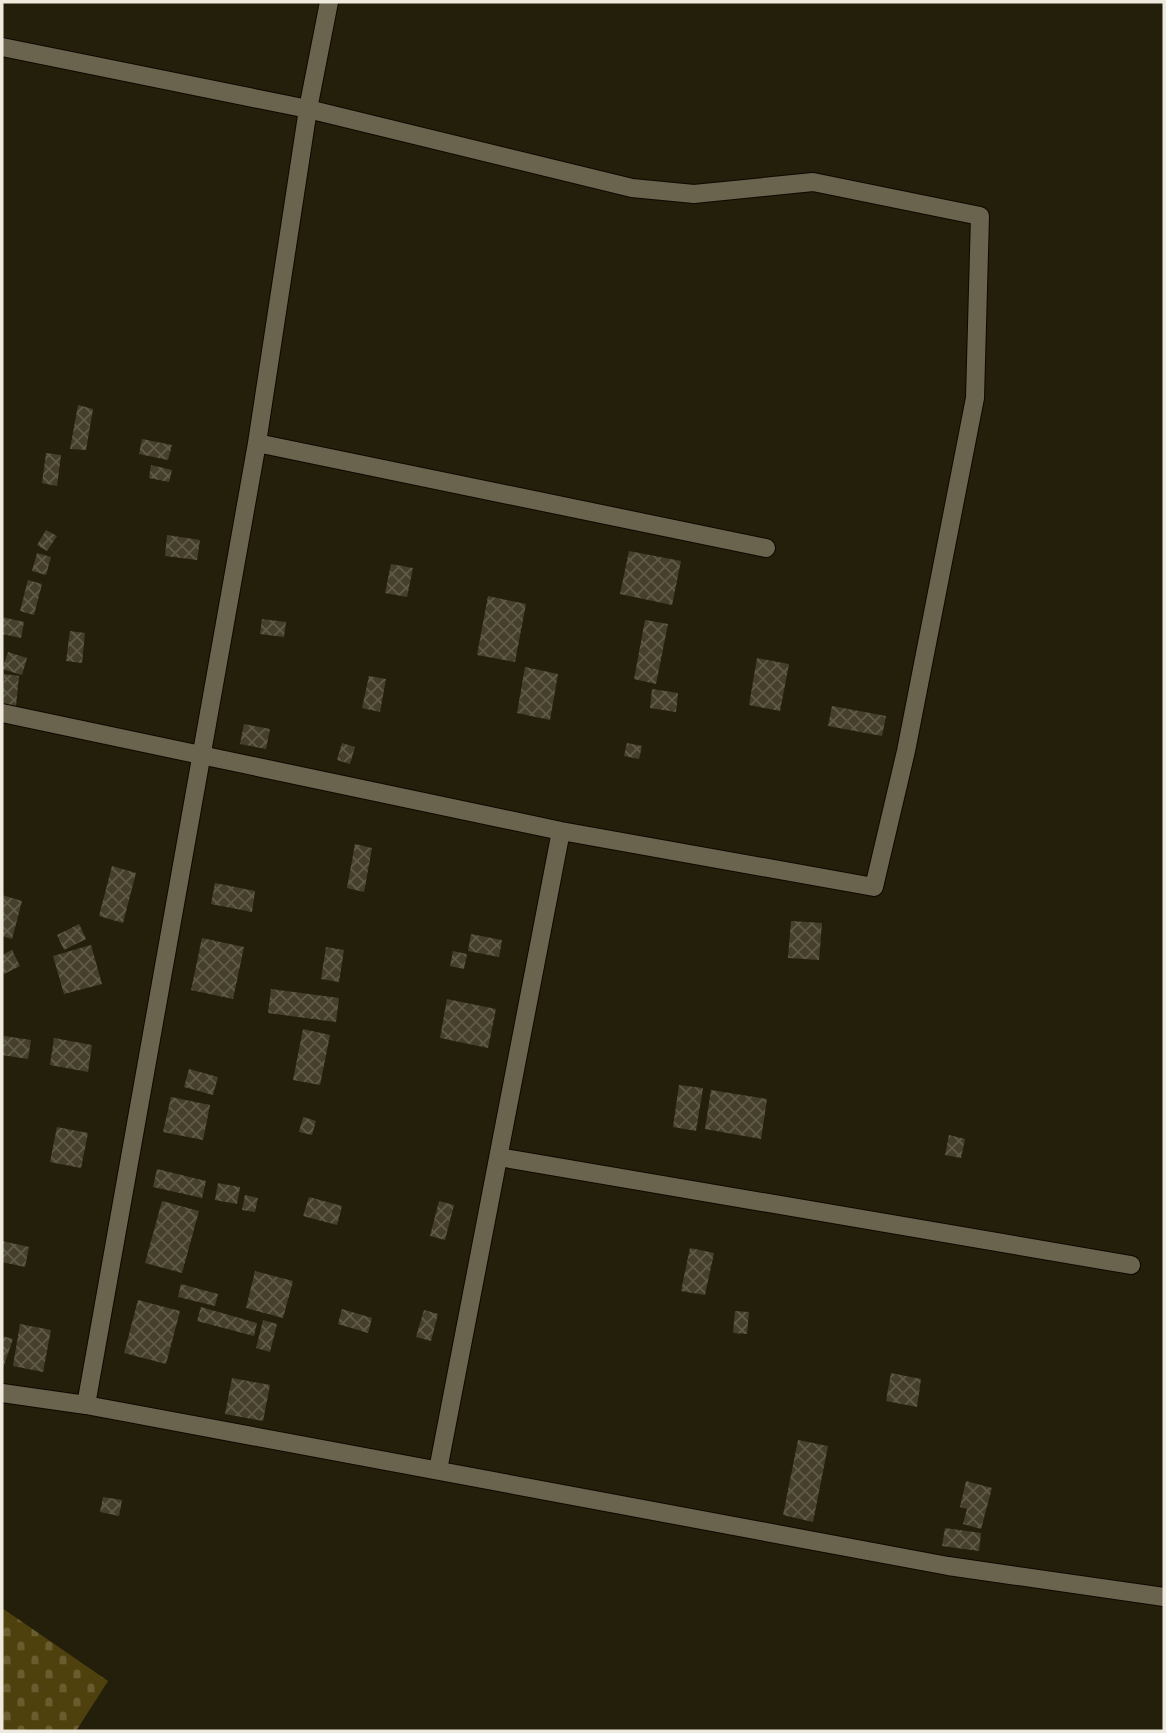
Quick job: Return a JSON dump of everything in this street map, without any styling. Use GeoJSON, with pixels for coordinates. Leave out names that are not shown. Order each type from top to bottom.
{"type":"FeatureCollection","features":[{"type":"Feature","properties":{"kind":"street"},"geometry":{"type":"LineString","coordinates":[[86,1405],[257,443],[308,109],[329,2]]}},
{"type":"Feature","properties":{"kind":"street"},"geometry":{"type":"LineString","coordinates":[[2,47],[308,109],[632,188],[694,194],[813,182],[980,216],[975,398],[906,751],[874,887],[561,831],[2,713]]}},
{"type":"Feature","properties":{"kind":"street"},"geometry":{"type":"LineString","coordinates":[[257,443],[766,548]]}},
{"type":"Feature","properties":{"kind":"street"},"geometry":{"type":"LineString","coordinates":[[438,1470],[561,831]]}},
{"type":"Feature","properties":{"kind":"street"},"geometry":{"type":"LineString","coordinates":[[499,1157],[1131,1265]]}},
{"type":"Feature","properties":{"kind":"street"},"geometry":{"type":"LineString","coordinates":[[2,1393],[86,1405],[948,1566],[1164,1597]]}},
{"type":"Feature","properties":{"kind":"green space"},"geometry":{"type":"Polygon","coordinates":[[[2,1608],[108,1681],[76,1731],[2,1731],[2,1608]]]}},
{"type":"Feature","properties":{"kind":"building"},"geometry":{"type":"Polygon","coordinates":[[[78,405],[93,409],[86,450],[70,449],[78,405]]]}},
{"type":"Feature","properties":{"kind":"building"},"geometry":{"type":"Polygon","coordinates":[[[142,439],[172,445],[168,460],[139,454],[142,439]]]}},
{"type":"Feature","properties":{"kind":"building"},"geometry":{"type":"Polygon","coordinates":[[[46,453],[61,455],[57,486],[42,483],[46,453]]]}},
{"type":"Feature","properties":{"kind":"building"},"geometry":{"type":"Polygon","coordinates":[[[151,465],[172,470],[169,482],[149,478],[151,465]]]}},
{"type":"Feature","properties":{"kind":"building"},"geometry":{"type":"Polygon","coordinates":[[[46,530],[57,536],[47,551],[37,545],[46,530]]]}},
{"type":"Feature","properties":{"kind":"building"},"geometry":{"type":"Polygon","coordinates":[[[167,535],[200,540],[197,560],[165,556],[167,535]]]}},
{"type":"Feature","properties":{"kind":"building"},"geometry":{"type":"Polygon","coordinates":[[[629,551],[681,561],[672,605],[620,594],[629,551]]]}},
{"type":"Feature","properties":{"kind":"building"},"geometry":{"type":"Polygon","coordinates":[[[37,553],[51,557],[46,575],[32,571],[37,553]]]}},
{"type":"Feature","properties":{"kind":"building"},"geometry":{"type":"Polygon","coordinates":[[[391,564],[413,568],[407,597],[385,593],[391,564]]]}},
{"type":"Feature","properties":{"kind":"building"},"geometry":{"type":"Polygon","coordinates":[[[28,580],[42,584],[34,615],[20,611],[28,580]]]}},
{"type":"Feature","properties":{"kind":"building"},"geometry":{"type":"Polygon","coordinates":[[[488,596],[526,604],[515,662],[477,655],[488,596]]]}},
{"type":"Feature","properties":{"kind":"building"},"geometry":{"type":"Polygon","coordinates":[[[2,617],[24,622],[21,638],[2,634],[2,617]]]}},
{"type":"Feature","properties":{"kind":"building"},"geometry":{"type":"Polygon","coordinates":[[[262,619],[286,622],[284,637],[260,634],[262,619]]]}},
{"type":"Feature","properties":{"kind":"building"},"geometry":{"type":"Polygon","coordinates":[[[645,620],[668,624],[656,684],[634,679],[645,620]]]}},
{"type":"Feature","properties":{"kind":"building"},"geometry":{"type":"Polygon","coordinates":[[[70,631],[85,633],[82,663],[66,661],[70,631]]]}},
{"type":"Feature","properties":{"kind":"building"},"geometry":{"type":"Polygon","coordinates":[[[8,652],[27,658],[22,675],[2,669],[8,652]]]}},
{"type":"Feature","properties":{"kind":"building"},"geometry":{"type":"Polygon","coordinates":[[[757,658],[789,664],[780,711],[749,705],[757,658]]]}},
{"type":"Feature","properties":{"kind":"building"},"geometry":{"type":"Polygon","coordinates":[[[525,667],[558,674],[550,720],[517,713],[525,667]]]}},
{"type":"Feature","properties":{"kind":"building"},"geometry":{"type":"Polygon","coordinates":[[[4,674],[19,676],[16,706],[2,704],[4,674]]]}},
{"type":"Feature","properties":{"kind":"building"},"geometry":{"type":"Polygon","coordinates":[[[369,676],[386,679],[380,712],[362,708],[369,676]]]}},
{"type":"Feature","properties":{"kind":"building"},"geometry":{"type":"Polygon","coordinates":[[[652,689],[678,693],[676,712],[650,708],[652,689]]]}},
{"type":"Feature","properties":{"kind":"building"},"geometry":{"type":"Polygon","coordinates":[[[832,706],[886,716],[882,736],[828,726],[832,706]]]}},
{"type":"Feature","properties":{"kind":"building"},"geometry":{"type":"Polygon","coordinates":[[[244,724],[270,729],[266,749],[240,744],[244,724]]]}},
{"type":"Feature","properties":{"kind":"building"},"geometry":{"type":"Polygon","coordinates":[[[342,743],[355,747],[350,764],[337,760],[342,743]]]}},
{"type":"Feature","properties":{"kind":"building"},"geometry":{"type":"Polygon","coordinates":[[[627,743],[642,746],[639,759],[624,756],[627,743]]]}},
{"type":"Feature","properties":{"kind":"building"},"geometry":{"type":"Polygon","coordinates":[[[355,844],[372,848],[364,892],[347,888],[355,844]]]}},
{"type":"Feature","properties":{"kind":"building"},"geometry":{"type":"Polygon","coordinates":[[[112,866],[136,873],[123,923],[99,916],[112,866]]]}},
{"type":"Feature","properties":{"kind":"building"},"geometry":{"type":"Polygon","coordinates":[[[215,883],[255,891],[252,912],[211,904],[215,883]]]}},
{"type":"Feature","properties":{"kind":"building"},"geometry":{"type":"Polygon","coordinates":[[[2,895],[22,901],[12,939],[2,936],[2,895]]]}},
{"type":"Feature","properties":{"kind":"building"},"geometry":{"type":"Polygon","coordinates":[[[791,921],[822,923],[819,960],[788,958],[791,921]]]}},
{"type":"Feature","properties":{"kind":"building"},"geometry":{"type":"Polygon","coordinates":[[[79,924],[86,939],[64,950],[57,935],[79,924]]]}},
{"type":"Feature","properties":{"kind":"building"},"geometry":{"type":"Polygon","coordinates":[[[471,934],[502,940],[499,957],[468,951],[471,934]]]}},
{"type":"Feature","properties":{"kind":"building"},"geometry":{"type":"Polygon","coordinates":[[[202,938],[244,947],[233,999],[191,990],[202,938]]]}},
{"type":"Feature","properties":{"kind":"building"},"geometry":{"type":"Polygon","coordinates":[[[91,945],[102,984],[64,994],[53,956],[91,945]]]}},
{"type":"Feature","properties":{"kind":"building"},"geometry":{"type":"Polygon","coordinates":[[[326,947],[344,950],[339,982],[321,979],[326,947]]]}},
{"type":"Feature","properties":{"kind":"building"},"geometry":{"type":"Polygon","coordinates":[[[12,950],[20,966],[2,975],[2,955],[12,950]]]}},
{"type":"Feature","properties":{"kind":"building"},"geometry":{"type":"Polygon","coordinates":[[[453,951],[467,954],[464,969],[450,966],[453,951]]]}},
{"type":"Feature","properties":{"kind":"building"},"geometry":{"type":"Polygon","coordinates":[[[271,989],[339,998],[336,1022],[268,1013],[271,989]]]}},
{"type":"Feature","properties":{"kind":"building"},"geometry":{"type":"Polygon","coordinates":[[[447,999],[496,1009],[488,1048],[440,1038],[447,999]]]}},
{"type":"Feature","properties":{"kind":"building"},"geometry":{"type":"Polygon","coordinates":[[[303,1029],[330,1035],[320,1085],[293,1080],[303,1029]]]}},
{"type":"Feature","properties":{"kind":"building"},"geometry":{"type":"Polygon","coordinates":[[[4,1036],[31,1040],[28,1059],[2,1055],[4,1036]]]}},
{"type":"Feature","properties":{"kind":"building"},"geometry":{"type":"Polygon","coordinates":[[[54,1038],[92,1045],[88,1072],[50,1065],[54,1038]]]}},
{"type":"Feature","properties":{"kind":"building"},"geometry":{"type":"Polygon","coordinates":[[[189,1069],[218,1077],[213,1095],[184,1087],[189,1069]]]}},
{"type":"Feature","properties":{"kind":"building"},"geometry":{"type":"Polygon","coordinates":[[[679,1085],[703,1088],[696,1131],[673,1127],[679,1085]]]}},
{"type":"Feature","properties":{"kind":"building"},"geometry":{"type":"Polygon","coordinates":[[[711,1090],[767,1099],[761,1139],[705,1129],[711,1090]]]}},
{"type":"Feature","properties":{"kind":"building"},"geometry":{"type":"Polygon","coordinates":[[[171,1097],[210,1105],[203,1140],[163,1132],[171,1097]]]}},
{"type":"Feature","properties":{"kind":"building"},"geometry":{"type":"Polygon","coordinates":[[[303,1117],[316,1121],[312,1135],[299,1132],[303,1117]]]}},
{"type":"Feature","properties":{"kind":"building"},"geometry":{"type":"Polygon","coordinates":[[[57,1127],[88,1133],[81,1168],[50,1162],[57,1127]]]}},
{"type":"Feature","properties":{"kind":"building"},"geometry":{"type":"Polygon","coordinates":[[[949,1135],[965,1139],[961,1158],[945,1155],[949,1135]]]}},
{"type":"Feature","properties":{"kind":"building"},"geometry":{"type":"Polygon","coordinates":[[[157,1169],[206,1181],[202,1198],[153,1187],[157,1169]]]}},
{"type":"Feature","properties":{"kind":"building"},"geometry":{"type":"Polygon","coordinates":[[[218,1183],[240,1187],[237,1204],[215,1200],[218,1183]]]}},
{"type":"Feature","properties":{"kind":"building"},"geometry":{"type":"Polygon","coordinates":[[[245,1195],[258,1198],[255,1212],[242,1210],[245,1195]]]}},
{"type":"Feature","properties":{"kind":"building"},"geometry":{"type":"Polygon","coordinates":[[[309,1197],[342,1206],[337,1225],[303,1216],[309,1197]]]}},
{"type":"Feature","properties":{"kind":"building"},"geometry":{"type":"Polygon","coordinates":[[[162,1201],[199,1211],[182,1273],[145,1263],[162,1201]]]}},
{"type":"Feature","properties":{"kind":"building"},"geometry":{"type":"Polygon","coordinates":[[[439,1201],[454,1205],[445,1240],[430,1236],[439,1201]]]}},
{"type":"Feature","properties":{"kind":"building"},"geometry":{"type":"Polygon","coordinates":[[[2,1241],[29,1247],[25,1267],[2,1262],[2,1241]]]}},
{"type":"Feature","properties":{"kind":"building"},"geometry":{"type":"Polygon","coordinates":[[[690,1248],[714,1253],[705,1295],[681,1291],[690,1248]]]}},
{"type":"Feature","properties":{"kind":"building"},"geometry":{"type":"Polygon","coordinates":[[[255,1271],[293,1281],[283,1318],[246,1308],[255,1271]]]}},
{"type":"Feature","properties":{"kind":"building"},"geometry":{"type":"Polygon","coordinates":[[[181,1284],[218,1294],[215,1306],[178,1297],[181,1284]]]}},
{"type":"Feature","properties":{"kind":"building"},"geometry":{"type":"Polygon","coordinates":[[[138,1300],[180,1311],[166,1364],[124,1353],[138,1300]]]}},
{"type":"Feature","properties":{"kind":"building"},"geometry":{"type":"Polygon","coordinates":[[[201,1307],[257,1323],[254,1336],[197,1321],[201,1307]]]}},
{"type":"Feature","properties":{"kind":"building"},"geometry":{"type":"Polygon","coordinates":[[[342,1309],[372,1318],[368,1333],[338,1324],[342,1309]]]}},
{"type":"Feature","properties":{"kind":"building"},"geometry":{"type":"Polygon","coordinates":[[[424,1310],[438,1314],[431,1341],[416,1337],[424,1310]]]}},
{"type":"Feature","properties":{"kind":"building"},"geometry":{"type":"Polygon","coordinates":[[[735,1311],[749,1312],[747,1334],[733,1333],[735,1311]]]}},
{"type":"Feature","properties":{"kind":"building"},"geometry":{"type":"Polygon","coordinates":[[[263,1320],[277,1324],[270,1352],[256,1348],[263,1320]]]}},
{"type":"Feature","properties":{"kind":"building"},"geometry":{"type":"Polygon","coordinates":[[[20,1324],[51,1330],[43,1372],[13,1366],[20,1324]]]}},
{"type":"Feature","properties":{"kind":"building"},"geometry":{"type":"Polygon","coordinates":[[[2,1336],[13,1339],[2,1371],[2,1336]]]}},
{"type":"Feature","properties":{"kind":"building"},"geometry":{"type":"Polygon","coordinates":[[[891,1373],[921,1379],[917,1407],[886,1401],[891,1373]]]}},
{"type":"Feature","properties":{"kind":"building"},"geometry":{"type":"Polygon","coordinates":[[[232,1378],[270,1385],[263,1421],[225,1414],[232,1378]]]}},
{"type":"Feature","properties":{"kind":"building"},"geometry":{"type":"Polygon","coordinates":[[[798,1440],[828,1446],[813,1522],[783,1515],[798,1440]]]}},
{"type":"Feature","properties":{"kind":"building"},"geometry":{"type":"Polygon","coordinates":[[[966,1481],[992,1488],[981,1529],[963,1524],[967,1509],[960,1507],[966,1481]]]}},
{"type":"Feature","properties":{"kind":"building"},"geometry":{"type":"Polygon","coordinates":[[[103,1497],[122,1500],[119,1516],[100,1512],[103,1497]]]}},
{"type":"Feature","properties":{"kind":"building"},"geometry":{"type":"Polygon","coordinates":[[[945,1528],[981,1533],[979,1551],[942,1546],[945,1528]]]}}]}
